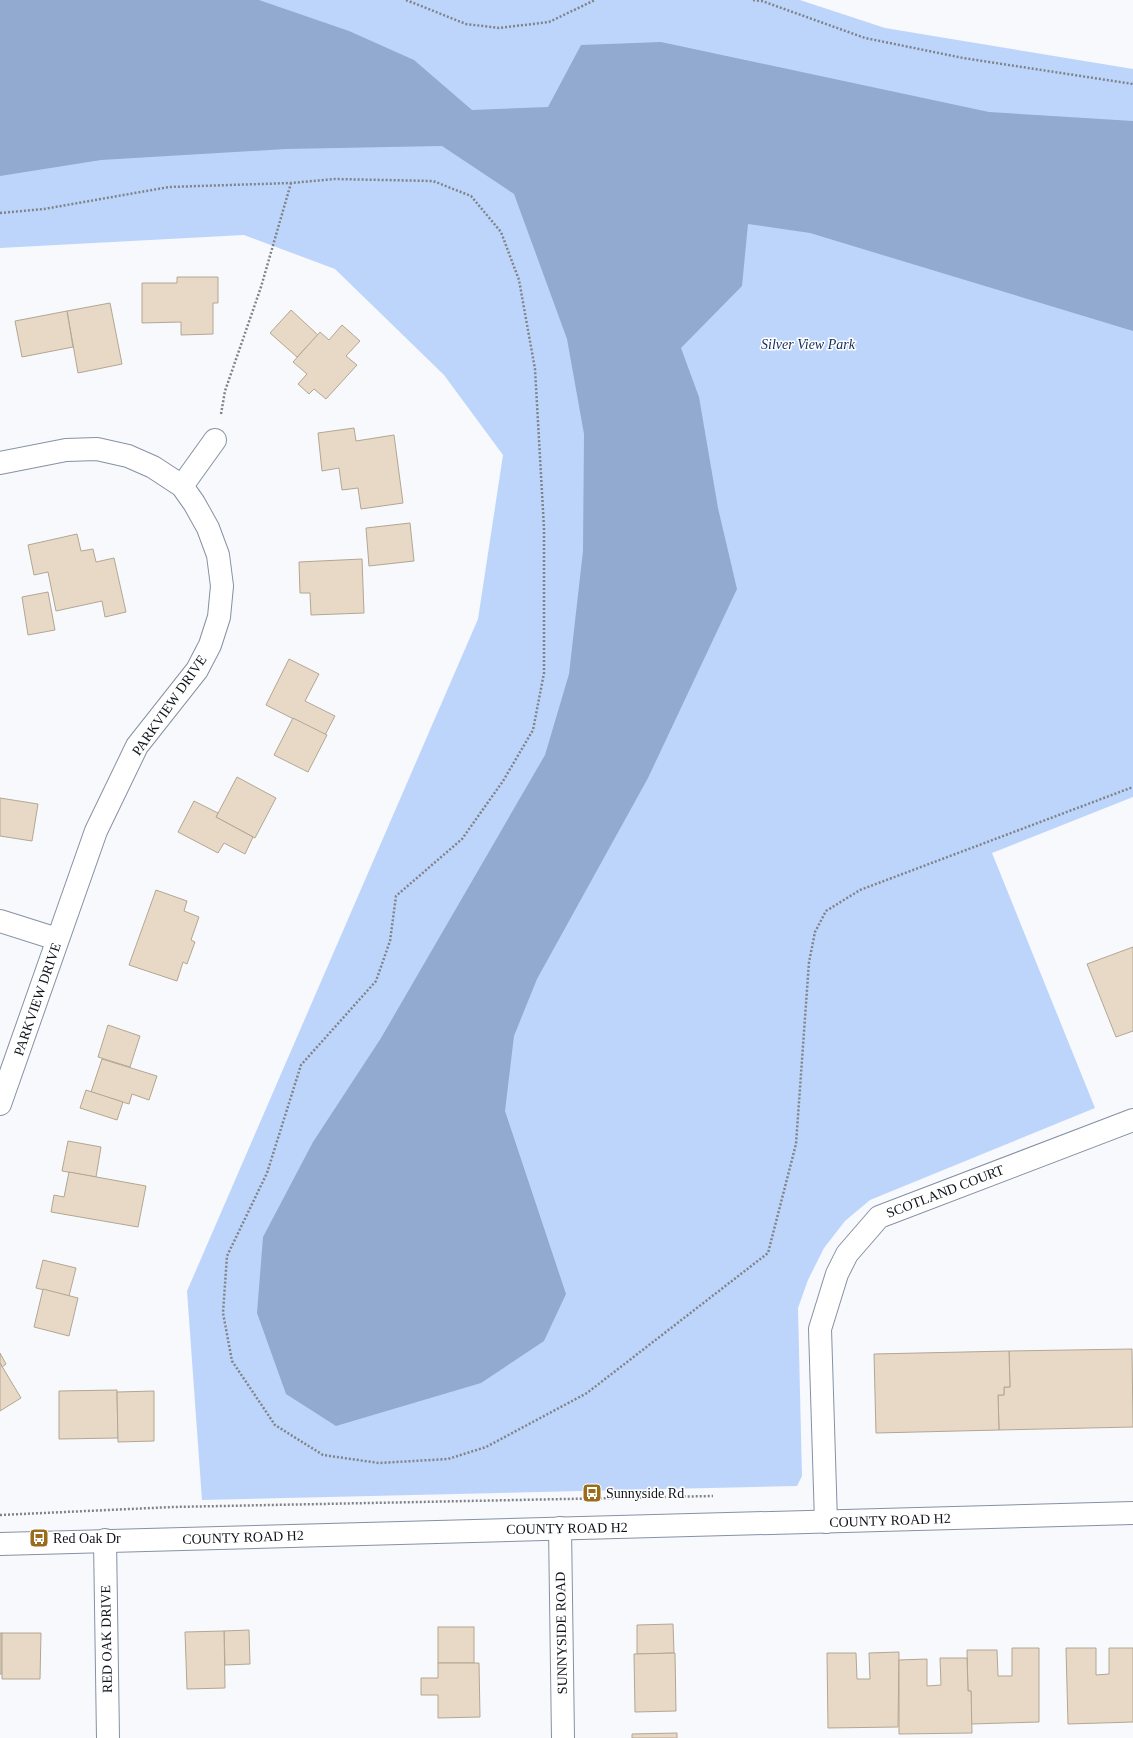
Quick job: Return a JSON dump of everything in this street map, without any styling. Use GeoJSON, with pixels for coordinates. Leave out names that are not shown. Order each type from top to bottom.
{"type":"FeatureCollection","features":[{"type":"Feature","properties":{"kind":"street"},"geometry":{"type":"LineString","coordinates":[[182,486],[215,440]]}},
{"type":"Feature","properties":{"kind":"street","name":"PARKVIEW DRIVE"},"geometry":{"type":"LineString","coordinates":[[0,463],[66,450],[97,450],[128,456],[153,467],[182,486],[208,528],[218,555],[222,586],[219,617],[210,645],[197,670],[137,746],[96,831],[0,1104]]}},
{"type":"Feature","properties":{"kind":"street"},"geometry":{"type":"LineString","coordinates":[[0,921],[57,939]]}},
{"type":"Feature","properties":{"kind":"street","name":"SCOTLAND COURT"},"geometry":{"type":"LineString","coordinates":[[826,1522],[820,1329],[837,1274],[848,1254],[879,1217],[1133,1120]]}},
{"type":"Feature","properties":{"kind":"street","name":"COUNTY ROAD H2"},"geometry":{"type":"LineString","coordinates":[[0,1544],[1133,1513]]}},
{"type":"Feature","properties":{"kind":"street","name":"SUNNYSIDE ROAD"},"geometry":{"type":"LineString","coordinates":[[560,1528],[562,1738]]}},
{"type":"Feature","properties":{"kind":"street","name":"RED OAK DRIVE"},"geometry":{"type":"LineString","coordinates":[[105,1540],[108,1738]]}},
{"type":"Feature","properties":{"kind":"path"},"geometry":{"type":"LineString","coordinates":[[406,0],[466,24],[499,28],[549,22],[595,0]]}},
{"type":"Feature","properties":{"kind":"path"},"geometry":{"type":"LineString","coordinates":[[753,0],[762,1],[865,38],[963,58],[1133,84]]}},
{"type":"Feature","properties":{"kind":"path"},"geometry":{"type":"LineString","coordinates":[[0,213],[44,209],[168,186],[291,183],[336,179],[433,181],[471,196],[501,232],[518,280],[535,369],[544,528],[544,673],[533,730],[503,781],[462,839],[396,896],[390,941],[376,981],[301,1066],[267,1173],[227,1256],[223,1313],[232,1361],[275,1425],[323,1455],[379,1463],[448,1459],[486,1447],[587,1393],[768,1253],[796,1144],[809,962],[815,932],[826,911],[860,890],[1133,787]]}},
{"type":"Feature","properties":{"kind":"path"},"geometry":{"type":"LineString","coordinates":[[215,440],[225,390],[261,286],[291,183]]}},
{"type":"Feature","properties":{"kind":"path"},"geometry":{"type":"LineString","coordinates":[[0,1515],[173,1507],[716,1496]]}},
{"type":"Feature","properties":{"kind":"green space","name":"Silver View Park"},"geometry":{"type":"Polygon","coordinates":[[[0,0],[800,0],[885,28],[1133,69],[1133,797],[992,853],[1095,1108],[870,1200],[845,1221],[824,1248],[808,1280],[798,1308],[802,1476],[797,1486],[202,1500],[187,1291],[478,619],[503,455],[444,375],[335,269],[244,235],[0,248],[0,0]]]}},
{"type":"Feature","properties":{"kind":"shaded area"},"geometry":{"type":"Polygon","coordinates":[[[0,0],[259,0],[349,31],[414,60],[472,110],[548,107],[581,45],[661,42],[989,112],[1133,121],[1133,331],[810,233],[748,224],[742,286],[681,348],[699,397],[718,508],[737,589],[648,778],[537,979],[514,1036],[505,1111],[566,1294],[544,1341],[481,1383],[336,1426],[286,1394],[257,1313],[263,1237],[313,1142],[381,1038],[545,755],[569,674],[583,551],[584,434],[567,339],[514,194],[442,146],[286,149],[101,160],[0,176],[0,0]]]}},
{"type":"Feature","properties":{"kind":"building"},"geometry":{"type":"Polygon","coordinates":[[[177,277],[218,277],[218,303],[213,303],[213,334],[181,335],[181,322],[142,323],[142,283],[177,283],[177,277]]]}},
{"type":"Feature","properties":{"kind":"building"},"geometry":{"type":"Polygon","coordinates":[[[110,303],[122,364],[78,373],[67,311],[110,303]]]}},
{"type":"Feature","properties":{"kind":"building"},"geometry":{"type":"Polygon","coordinates":[[[291,310],[318,335],[297,357],[270,333],[291,310]]]}},
{"type":"Feature","properties":{"kind":"building"},"geometry":{"type":"Polygon","coordinates":[[[67,311],[73,347],[22,357],[15,321],[67,311]]]}},
{"type":"Feature","properties":{"kind":"building"},"geometry":{"type":"Polygon","coordinates":[[[342,325],[360,341],[346,356],[357,365],[326,399],[314,389],[309,394],[298,384],[307,374],[293,362],[320,332],[329,340],[342,325]]]}},
{"type":"Feature","properties":{"kind":"building"},"geometry":{"type":"Polygon","coordinates":[[[354,428],[356,441],[394,435],[403,503],[361,509],[358,488],[342,490],[339,468],[322,471],[318,433],[354,428]]]}},
{"type":"Feature","properties":{"kind":"building"},"geometry":{"type":"Polygon","coordinates":[[[410,523],[414,561],[369,566],[366,528],[410,523]]]}},
{"type":"Feature","properties":{"kind":"building"},"geometry":{"type":"Polygon","coordinates":[[[77,534],[81,551],[93,549],[96,562],[114,558],[126,612],[105,617],[102,601],[56,611],[48,572],[34,575],[28,545],[77,534]]]}},
{"type":"Feature","properties":{"kind":"building"},"geometry":{"type":"Polygon","coordinates":[[[362,559],[364,613],[311,615],[310,593],[300,593],[299,562],[362,559]]]}},
{"type":"Feature","properties":{"kind":"building"},"geometry":{"type":"Polygon","coordinates":[[[48,592],[55,630],[28,635],[22,597],[48,592]]]}},
{"type":"Feature","properties":{"kind":"building"},"geometry":{"type":"Polygon","coordinates":[[[289,659],[319,674],[305,701],[335,716],[325,735],[266,705],[289,659]]]}},
{"type":"Feature","properties":{"kind":"building"},"geometry":{"type":"Polygon","coordinates":[[[293,718],[327,735],[308,772],[274,755],[293,718]]]}},
{"type":"Feature","properties":{"kind":"building"},"geometry":{"type":"Polygon","coordinates":[[[237,777],[276,798],[255,838],[216,817],[237,777]]]}},
{"type":"Feature","properties":{"kind":"building"},"geometry":{"type":"Polygon","coordinates":[[[0,798],[38,804],[32,841],[0,836],[0,798]]]}},
{"type":"Feature","properties":{"kind":"building"},"geometry":{"type":"Polygon","coordinates":[[[194,801],[218,813],[216,817],[253,837],[245,854],[224,843],[218,853],[178,832],[194,801]]]}},
{"type":"Feature","properties":{"kind":"building"},"geometry":{"type":"Polygon","coordinates":[[[156,890],[187,901],[184,911],[199,917],[191,940],[195,942],[187,964],[183,962],[177,981],[129,965],[156,890]]]}},
{"type":"Feature","properties":{"kind":"building"},"geometry":{"type":"Polygon","coordinates":[[[1133,947],[1133,1031],[1116,1037],[1087,964],[1133,947]]]}},
{"type":"Feature","properties":{"kind":"building"},"geometry":{"type":"Polygon","coordinates":[[[108,1025],[140,1036],[130,1067],[98,1057],[108,1025]]]}},
{"type":"Feature","properties":{"kind":"building"},"geometry":{"type":"Polygon","coordinates":[[[102,1059],[157,1076],[149,1100],[132,1094],[129,1104],[91,1092],[102,1059]]]}},
{"type":"Feature","properties":{"kind":"building"},"geometry":{"type":"Polygon","coordinates":[[[86,1090],[123,1102],[117,1120],[80,1108],[86,1090]]]}},
{"type":"Feature","properties":{"kind":"building"},"geometry":{"type":"Polygon","coordinates":[[[68,1141],[101,1147],[96,1177],[62,1171],[68,1141]]]}},
{"type":"Feature","properties":{"kind":"building"},"geometry":{"type":"Polygon","coordinates":[[[69,1172],[146,1186],[138,1227],[51,1212],[54,1195],[64,1197],[69,1172]]]}},
{"type":"Feature","properties":{"kind":"building"},"geometry":{"type":"Polygon","coordinates":[[[43,1260],[76,1268],[69,1296],[36,1288],[43,1260]]]}},
{"type":"Feature","properties":{"kind":"building"},"geometry":{"type":"Polygon","coordinates":[[[43,1289],[78,1298],[69,1336],[34,1327],[43,1289]]]}},
{"type":"Feature","properties":{"kind":"building"},"geometry":{"type":"Polygon","coordinates":[[[1132,1349],[1133,1427],[999,1430],[998,1395],[1004,1395],[1004,1387],[1010,1387],[1009,1351],[1132,1349]]]}},
{"type":"Feature","properties":{"kind":"building"},"geometry":{"type":"Polygon","coordinates":[[[1009,1351],[1010,1387],[1004,1387],[1004,1395],[998,1395],[999,1430],[876,1433],[874,1354],[1009,1351]]]}},
{"type":"Feature","properties":{"kind":"building"},"geometry":{"type":"Polygon","coordinates":[[[0,1353],[6,1364],[2,1367],[0,1363],[0,1353]]]}},
{"type":"Feature","properties":{"kind":"building"},"geometry":{"type":"Polygon","coordinates":[[[0,1363],[21,1398],[0,1411],[0,1363]]]}},
{"type":"Feature","properties":{"kind":"building"},"geometry":{"type":"Polygon","coordinates":[[[117,1390],[118,1438],[59,1439],[59,1391],[117,1390]]]}},
{"type":"Feature","properties":{"kind":"building"},"geometry":{"type":"Polygon","coordinates":[[[154,1391],[154,1441],[118,1442],[117,1392],[154,1391]]]}},
{"type":"Feature","properties":{"kind":"building"},"geometry":{"type":"Polygon","coordinates":[[[673,1624],[674,1653],[637,1654],[637,1625],[673,1624]]]}},
{"type":"Feature","properties":{"kind":"building"},"geometry":{"type":"Polygon","coordinates":[[[438,1627],[474,1627],[474,1663],[438,1663],[438,1627]]]}},
{"type":"Feature","properties":{"kind":"building"},"geometry":{"type":"Polygon","coordinates":[[[249,1630],[250,1664],[225,1665],[224,1631],[249,1630]]]}},
{"type":"Feature","properties":{"kind":"building"},"geometry":{"type":"Polygon","coordinates":[[[224,1631],[225,1688],[187,1689],[185,1632],[224,1631]]]}},
{"type":"Feature","properties":{"kind":"building"},"geometry":{"type":"Polygon","coordinates":[[[0,1633],[2,1633],[2,1674],[0,1674],[0,1633]]]}},
{"type":"Feature","properties":{"kind":"building"},"geometry":{"type":"Polygon","coordinates":[[[2,1633],[41,1633],[40,1679],[2,1679],[2,1633]]]}},
{"type":"Feature","properties":{"kind":"building"},"geometry":{"type":"Polygon","coordinates":[[[1012,1648],[1039,1648],[1039,1722],[971,1724],[971,1691],[968,1691],[967,1650],[997,1650],[998,1676],[1012,1676],[1012,1648]]]}},
{"type":"Feature","properties":{"kind":"building"},"geometry":{"type":"Polygon","coordinates":[[[1066,1648],[1096,1648],[1096,1675],[1109,1674],[1109,1648],[1133,1648],[1133,1722],[1068,1724],[1066,1648]]]}},
{"type":"Feature","properties":{"kind":"building"},"geometry":{"type":"Polygon","coordinates":[[[899,1652],[898,1727],[828,1728],[827,1653],[856,1653],[857,1679],[870,1679],[869,1653],[899,1652]]]}},
{"type":"Feature","properties":{"kind":"building"},"geometry":{"type":"Polygon","coordinates":[[[675,1653],[676,1711],[635,1712],[634,1654],[675,1653]]]}},
{"type":"Feature","properties":{"kind":"building"},"geometry":{"type":"Polygon","coordinates":[[[940,1658],[967,1658],[968,1691],[971,1691],[972,1733],[899,1734],[899,1660],[927,1659],[927,1686],[941,1685],[940,1658]]]}},
{"type":"Feature","properties":{"kind":"building"},"geometry":{"type":"Polygon","coordinates":[[[438,1663],[479,1663],[480,1717],[438,1718],[438,1695],[421,1695],[421,1678],[438,1678],[438,1663]]]}},
{"type":"Feature","properties":{"kind":"building"},"geometry":{"type":"Polygon","coordinates":[[[677,1733],[677,1738],[632,1738],[632,1734],[677,1733]]]}},
{"type":"Feature","properties":{"kind":"place","name":"Sunnyside Rd"},"geometry":{"type":"Point","coordinates":[592,1493]}},
{"type":"Feature","properties":{"kind":"place","name":"Red Oak Dr"},"geometry":{"type":"Point","coordinates":[39,1538]}}]}
